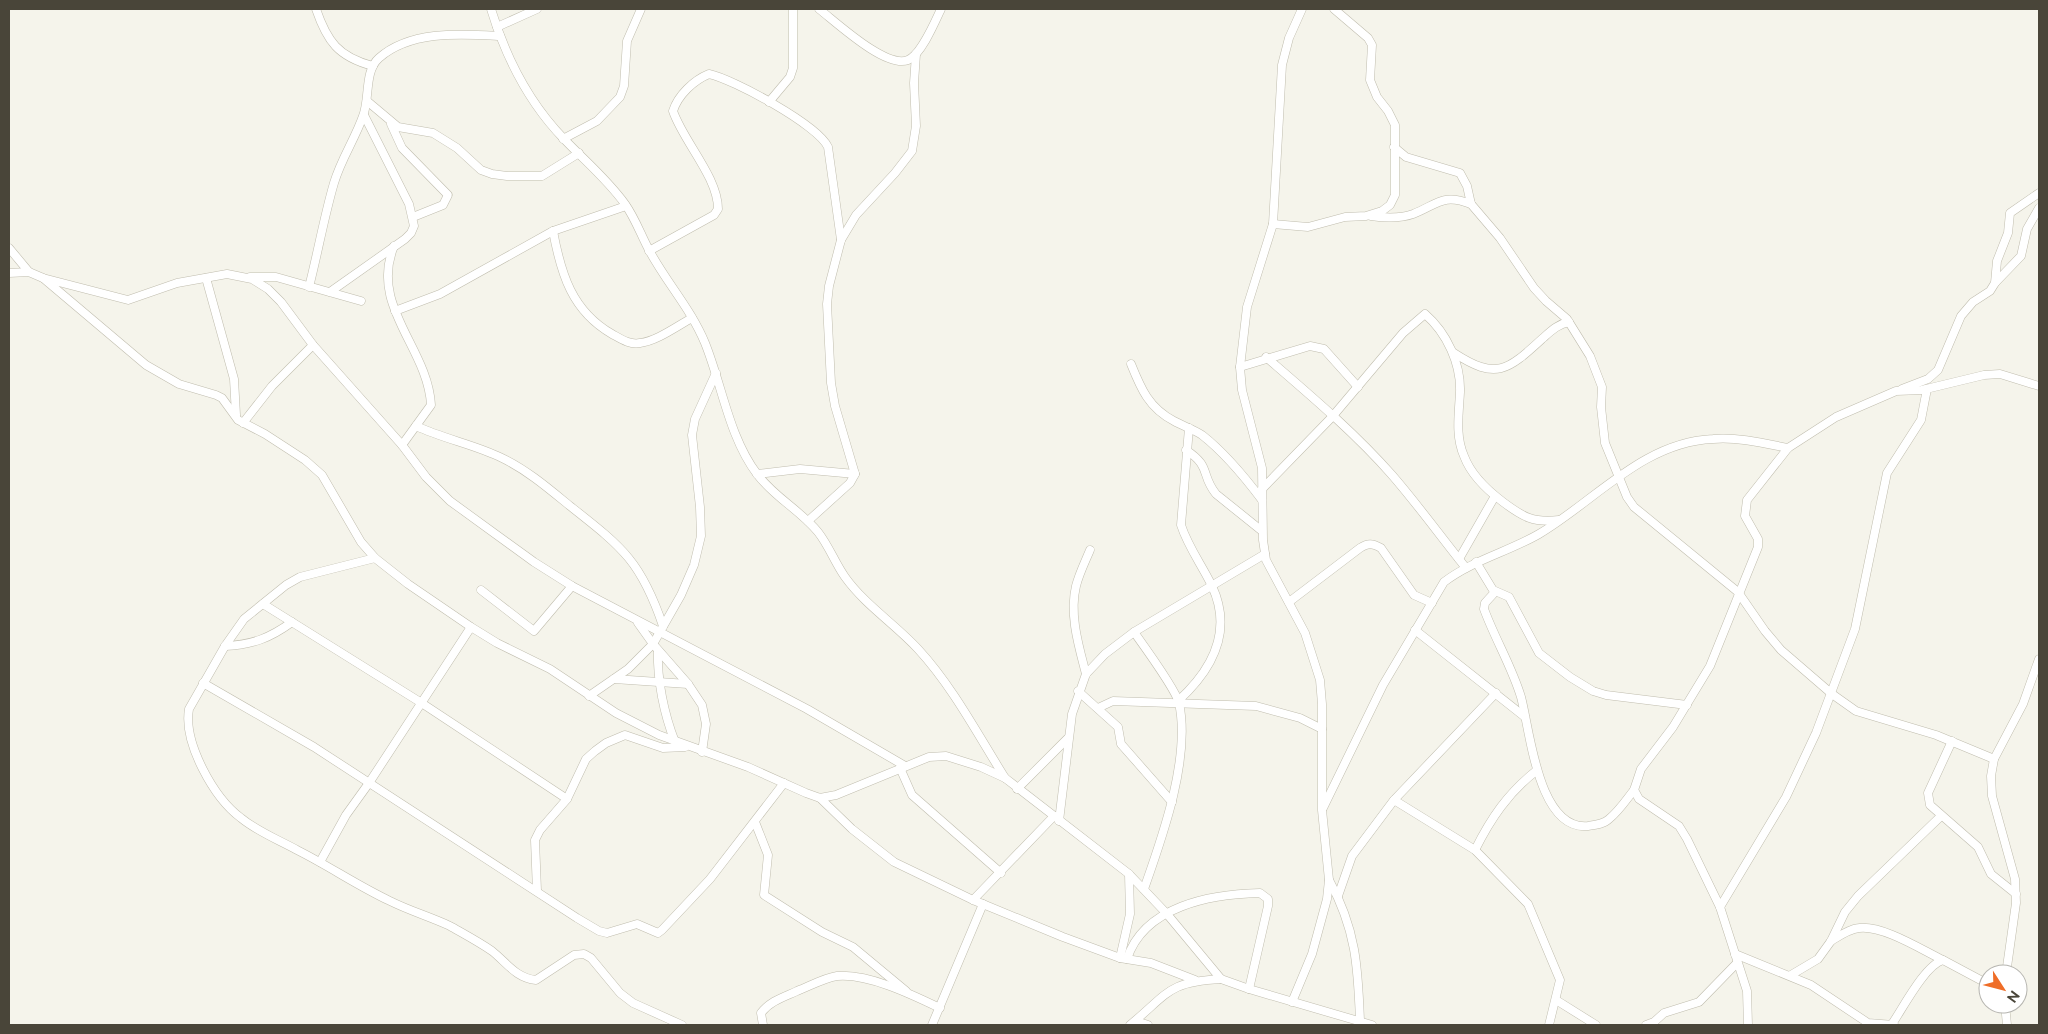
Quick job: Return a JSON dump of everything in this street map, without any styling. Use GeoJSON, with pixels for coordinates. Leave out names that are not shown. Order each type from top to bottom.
{"type":"FeatureCollection","features":[{"type":"Feature","properties":{"kind":"street"},"geometry":{"type":"LineString","coordinates":[[316,9],[328,39],[335,48],[360,62],[372,66]]}},
{"type":"Feature","properties":{"kind":"street"},"geometry":{"type":"LineString","coordinates":[[491,9],[515,71],[530,97],[563,139],[604,178],[626,206],[649,251],[692,318],[716,373],[744,453],[757,474],[773,492],[808,521],[830,550],[844,576],[858,593],[918,649],[937,672],[1005,778],[1129,874],[1167,914],[1221,979]]}},
{"type":"Feature","properties":{"kind":"street"},"geometry":{"type":"LineString","coordinates":[[497,27],[537,9]]}},
{"type":"Feature","properties":{"kind":"street"},"geometry":{"type":"LineString","coordinates":[[563,139],[597,121],[620,98],[624,86],[626,41],[641,9]]}},
{"type":"Feature","properties":{"kind":"street"},"geometry":{"type":"LineString","coordinates":[[769,102],[790,77],[793,68],[793,9]]}},
{"type":"Feature","properties":{"kind":"street"},"geometry":{"type":"LineString","coordinates":[[825,10],[882,56],[897,62],[908,60],[916,54],[941,9]]}},
{"type":"Feature","properties":{"kind":"street"},"geometry":{"type":"LineString","coordinates":[[1292,1002],[1312,954],[1327,899],[1329,880],[1322,810],[1320,680],[1305,633],[1265,554],[1262,531],[1262,468],[1242,390],[1240,367],[1247,307],[1273,224],[1282,65],[1289,38],[1302,9]]}},
{"type":"Feature","properties":{"kind":"street"},"geometry":{"type":"LineString","coordinates":[[1334,9],[1368,38],[1372,45],[1370,80],[1377,97],[1392,118],[1394,125],[1394,195],[1390,205],[1382,211],[1366,216]]}},
{"type":"Feature","properties":{"kind":"street"},"geometry":{"type":"LineString","coordinates":[[309,287],[334,183],[364,115],[372,66],[379,58],[396,48],[422,38],[445,35],[500,36]]}},
{"type":"Feature","properties":{"kind":"street"},"geometry":{"type":"LineString","coordinates":[[808,521],[850,483],[855,474],[835,406],[829,358],[829,286],[841,240],[856,215],[900,168],[912,151],[916,126],[914,83],[916,54]]}},
{"type":"Feature","properties":{"kind":"street"},"geometry":{"type":"LineString","coordinates":[[649,251],[714,215],[718,209],[717,200],[704,168],[673,111],[682,95],[699,78],[709,74],[769,102],[807,125],[824,139],[828,147],[841,240]]}},
{"type":"Feature","properties":{"kind":"street"},"geometry":{"type":"LineString","coordinates":[[367,100],[390,122],[404,130],[433,133],[457,148],[481,170],[507,176],[542,176],[579,153]]}},
{"type":"Feature","properties":{"kind":"street"},"geometry":{"type":"LineString","coordinates":[[330,292],[411,233],[413,217],[404,192],[393,176],[364,115]]}},
{"type":"Feature","properties":{"kind":"street"},"geometry":{"type":"LineString","coordinates":[[390,122],[402,148],[448,196],[443,205],[413,217]]}},
{"type":"Feature","properties":{"kind":"street"},"geometry":{"type":"LineString","coordinates":[[1394,147],[1406,158],[1460,173],[1468,186],[1471,204]]}},
{"type":"Feature","properties":{"kind":"street"},"geometry":{"type":"LineString","coordinates":[[1995,283],[1997,261],[2008,233],[2010,213],[2039,193]]}},
{"type":"Feature","properties":{"kind":"street"},"geometry":{"type":"LineString","coordinates":[[1273,224],[1308,226],[1345,217],[1400,217],[1445,199],[1455,198],[1471,204],[1506,245],[1534,288],[1569,322],[1597,370],[1602,388],[1601,407],[1605,443],[1620,475],[1627,497],[1634,507],[1738,592],[1780,650],[1832,694],[1865,715],[1952,741],[1994,759]]}},
{"type":"Feature","properties":{"kind":"street"},"geometry":{"type":"LineString","coordinates":[[395,311],[440,294],[553,231],[626,206]]}},
{"type":"Feature","properties":{"kind":"street"},"geometry":{"type":"LineString","coordinates":[[1495,592],[1485,603],[1484,609],[1514,679],[1525,717],[1536,771],[1558,812],[1573,824],[1580,826],[1608,820],[1634,790],[1641,769],[1687,705],[1710,666],[1758,546],[1758,539],[1746,516],[1747,500],[1788,448],[1836,417],[1928,379],[1938,370],[1961,316],[1973,302],[1990,291],[1995,283],[2021,256],[2027,229],[2039,208]]}},
{"type":"Feature","properties":{"kind":"street"},"geometry":{"type":"LineString","coordinates":[[553,231],[556,251],[569,287],[586,317],[597,325],[624,341],[642,343],[692,318]]}},
{"type":"Feature","properties":{"kind":"street"},"geometry":{"type":"LineString","coordinates":[[394,246],[386,278],[395,311],[427,381],[431,405],[402,445]]}},
{"type":"Feature","properties":{"kind":"street"},"geometry":{"type":"LineString","coordinates":[[9,248],[29,272]]}},
{"type":"Feature","properties":{"kind":"street"},"geometry":{"type":"LineString","coordinates":[[9,273],[29,272],[43,278],[128,300],[177,283],[227,274],[252,279],[268,289],[313,345],[402,445],[426,477],[450,501],[534,562],[572,586],[637,621],[662,629],[806,709],[902,767],[912,795],[1001,873]]}},
{"type":"Feature","properties":{"kind":"street"},"geometry":{"type":"LineString","coordinates":[[245,278],[276,277],[361,301]]}},
{"type":"Feature","properties":{"kind":"street"},"geometry":{"type":"LineString","coordinates":[[43,278],[146,365],[179,384],[216,395],[236,415],[238,420],[287,447],[322,475],[361,542],[375,558],[408,584],[497,643],[555,672],[616,713],[675,742],[748,767],[820,798],[882,855],[973,900],[1124,959],[1151,964],[1195,980]]}},
{"type":"Feature","properties":{"kind":"street"},"geometry":{"type":"LineString","coordinates":[[206,278],[234,379],[236,415]]}},
{"type":"Feature","properties":{"kind":"street"},"geometry":{"type":"LineString","coordinates":[[1262,489],[1332,417],[1403,333],[1423,315],[1430,320],[1454,353],[1459,373],[1459,433],[1463,454],[1470,469],[1495,496],[1524,516],[1537,521],[1561,520]]}},
{"type":"Feature","properties":{"kind":"street"},"geometry":{"type":"LineString","coordinates":[[1454,353],[1482,369],[1506,366],[1516,362],[1556,326],[1569,322]]}},
{"type":"Feature","properties":{"kind":"street"},"geometry":{"type":"LineString","coordinates":[[243,423],[272,386],[313,345]]}},
{"type":"Feature","properties":{"kind":"street"},"geometry":{"type":"LineString","coordinates":[[1240,367],[1266,357],[1317,346],[1324,349],[1358,387]]}},
{"type":"Feature","properties":{"kind":"street"},"geometry":{"type":"LineString","coordinates":[[1266,357],[1391,474],[1466,568]]}},
{"type":"Feature","properties":{"kind":"street"},"geometry":{"type":"LineString","coordinates":[[1131,364],[1140,388],[1149,403],[1174,422],[1200,433],[1231,461],[1262,500]]}},
{"type":"Feature","properties":{"kind":"street"},"geometry":{"type":"LineString","coordinates":[[675,742],[667,716],[656,648],[662,629],[681,595],[694,565],[701,536],[700,507],[692,435],[695,419],[716,373]]}},
{"type":"Feature","properties":{"kind":"street"},"geometry":{"type":"LineString","coordinates":[[1896,391],[1927,389],[2000,374],[2039,386]]}},
{"type":"Feature","properties":{"kind":"street"},"geometry":{"type":"LineString","coordinates":[[1720,907],[1786,797],[1803,764],[1832,694],[1855,629],[1887,473],[1921,420],[1927,389]]}},
{"type":"Feature","properties":{"kind":"street"},"geometry":{"type":"LineString","coordinates":[[416,426],[436,435],[500,457],[519,467],[606,532],[622,548],[644,578],[662,629]]}},
{"type":"Feature","properties":{"kind":"street"},"geometry":{"type":"LineString","coordinates":[[1179,703],[1202,673],[1219,642],[1222,621],[1212,587],[1185,539],[1182,525],[1189,428]]}},
{"type":"Feature","properties":{"kind":"street"},"geometry":{"type":"LineString","coordinates":[[1322,810],[1383,684],[1444,582],[1476,562],[1530,539],[1561,520],[1620,475],[1668,449],[1711,439],[1749,440],[1788,448]]}},
{"type":"Feature","properties":{"kind":"street"},"geometry":{"type":"LineString","coordinates":[[1186,450],[1202,462],[1211,488],[1216,494],[1262,531]]}},
{"type":"Feature","properties":{"kind":"street"},"geometry":{"type":"LineString","coordinates":[[757,474],[800,470],[855,474]]}},
{"type":"Feature","properties":{"kind":"street"},"geometry":{"type":"LineString","coordinates":[[1459,559],[1495,496]]}},
{"type":"Feature","properties":{"kind":"street"},"geometry":{"type":"LineString","coordinates":[[1289,602],[1367,544],[1373,544],[1381,548],[1414,595],[1432,603]]}},
{"type":"Feature","properties":{"kind":"street"},"geometry":{"type":"LineString","coordinates":[[1086,674],[1075,628],[1074,608],[1076,587],[1090,550]]}},
{"type":"Feature","properties":{"kind":"street"},"geometry":{"type":"LineString","coordinates":[[973,900],[1057,819],[1068,738],[1078,691],[1086,674],[1105,654],[1134,632],[1265,554]]}},
{"type":"Feature","properties":{"kind":"street"},"geometry":{"type":"LineString","coordinates":[[375,558],[300,577],[244,619],[225,646],[192,702],[188,717],[202,771],[240,818],[389,901],[447,925],[473,939],[525,979],[536,980],[574,955],[584,954],[591,958],[620,993],[633,1003],[666,1022],[682,1025]]}},
{"type":"Feature","properties":{"kind":"street"},"geometry":{"type":"LineString","coordinates":[[1476,562],[1495,592],[1506,594],[1509,597],[1530,641],[1539,653],[1582,684],[1593,691],[1616,697],[1687,705]]}},
{"type":"Feature","properties":{"kind":"street"},"geometry":{"type":"LineString","coordinates":[[481,590],[534,631],[572,586]]}},
{"type":"Feature","properties":{"kind":"street"},"geometry":{"type":"LineString","coordinates":[[263,604],[420,702],[567,799]]}},
{"type":"Feature","properties":{"kind":"street"},"geometry":{"type":"LineString","coordinates":[[637,621],[656,648],[697,696],[705,714],[702,752]]}},
{"type":"Feature","properties":{"kind":"street"},"geometry":{"type":"LineString","coordinates":[[225,646],[255,643],[277,633],[292,622]]}},
{"type":"Feature","properties":{"kind":"street"},"geometry":{"type":"LineString","coordinates":[[320,862],[346,815],[471,627]]}},
{"type":"Feature","properties":{"kind":"street"},"geometry":{"type":"LineString","coordinates":[[1415,630],[1525,717]]}},
{"type":"Feature","properties":{"kind":"street"},"geometry":{"type":"LineString","coordinates":[[1134,632],[1179,703],[1180,744],[1172,802],[1144,889]]}},
{"type":"Feature","properties":{"kind":"street"},"geometry":{"type":"LineString","coordinates":[[589,696],[656,648]]}},
{"type":"Feature","properties":{"kind":"street"},"geometry":{"type":"LineString","coordinates":[[2007,964],[2016,894],[2013,866],[1992,796],[1991,776],[1994,759],[2022,704],[2039,659]]}},
{"type":"Feature","properties":{"kind":"street"},"geometry":{"type":"LineString","coordinates":[[614,679],[688,684]]}},
{"type":"Feature","properties":{"kind":"street"},"geometry":{"type":"LineString","coordinates":[[203,683],[264,716],[599,931],[608,933],[637,924],[658,933],[710,879],[756,822],[784,783]]}},
{"type":"Feature","properties":{"kind":"street"},"geometry":{"type":"LineString","coordinates":[[1078,691],[1118,728],[1121,744],[1172,802]]}},
{"type":"Feature","properties":{"kind":"street"},"geometry":{"type":"LineString","coordinates":[[1338,896],[1352,856],[1394,800],[1496,693]]}},
{"type":"Feature","properties":{"kind":"street"},"geometry":{"type":"LineString","coordinates":[[1098,708],[1113,701],[1256,706],[1300,718],[1322,729]]}},
{"type":"Feature","properties":{"kind":"street"},"geometry":{"type":"LineString","coordinates":[[536,891],[535,840],[540,830],[567,799],[586,759],[606,743],[625,735],[663,748],[687,746]]}},
{"type":"Feature","properties":{"kind":"street"},"geometry":{"type":"LineString","coordinates":[[1017,789],[1068,738]]}},
{"type":"Feature","properties":{"kind":"street"},"geometry":{"type":"LineString","coordinates":[[1952,741],[1928,793],[1930,805],[1978,847],[1991,874],[2016,894]]}},
{"type":"Feature","properties":{"kind":"street"},"geometry":{"type":"LineString","coordinates":[[820,798],[836,795],[929,757],[946,756],[981,767],[1005,778]]}},
{"type":"Feature","properties":{"kind":"street"},"geometry":{"type":"LineString","coordinates":[[1475,850],[1486,827],[1510,794],[1536,771]]}},
{"type":"Feature","properties":{"kind":"street"},"geometry":{"type":"LineString","coordinates":[[1634,790],[1639,799],[1679,826],[1720,907],[1747,991],[1748,1025]]}},
{"type":"Feature","properties":{"kind":"street"},"geometry":{"type":"LineString","coordinates":[[1394,800],[1475,850],[1528,904],[1533,912],[1560,980],[1549,1025]]}},
{"type":"Feature","properties":{"kind":"street"},"geometry":{"type":"LineString","coordinates":[[1791,976],[1818,958],[1858,896],[1942,816]]}},
{"type":"Feature","properties":{"kind":"street"},"geometry":{"type":"LineString","coordinates":[[756,822],[768,854],[764,895],[822,932],[852,947],[906,992]]}},
{"type":"Feature","properties":{"kind":"street"},"geometry":{"type":"LineString","coordinates":[[1124,959],[1130,914],[1129,874]]}},
{"type":"Feature","properties":{"kind":"street"},"geometry":{"type":"LineString","coordinates":[[1329,880],[1338,896],[1348,922],[1358,959],[1360,1021]]}},
{"type":"Feature","properties":{"kind":"street"},"geometry":{"type":"LineString","coordinates":[[1124,959],[1138,937],[1167,914],[1188,903],[1210,896],[1260,893],[1265,895],[1268,906],[1249,990]]}},
{"type":"Feature","properties":{"kind":"street"},"geometry":{"type":"LineString","coordinates":[[932,1025],[983,904]]}},
{"type":"Feature","properties":{"kind":"street"},"geometry":{"type":"LineString","coordinates":[[1830,941],[1859,928],[1868,929],[1899,939],[1978,979]]}},
{"type":"Feature","properties":{"kind":"street"},"geometry":{"type":"LineString","coordinates":[[1735,954],[1811,985],[1868,1023],[1893,1025],[1929,970],[1938,961],[1943,960]]}},
{"type":"Feature","properties":{"kind":"street"},"geometry":{"type":"LineString","coordinates":[[1646,1025],[1654,1022],[1664,1013],[1699,1002],[1737,963]]}},
{"type":"Feature","properties":{"kind":"street"},"geometry":{"type":"LineString","coordinates":[[763,1025],[761,1013],[767,1006],[830,978],[839,976],[906,992],[940,1008]]}},
{"type":"Feature","properties":{"kind":"street"},"geometry":{"type":"LineString","coordinates":[[1133,1023],[1172,988],[1195,980],[1221,979],[1249,990],[1372,1025]]}},
{"type":"Feature","properties":{"kind":"street"},"geometry":{"type":"LineString","coordinates":[[1556,1000],[1596,1025]]}},
{"type":"Feature","properties":{"kind":"street"},"geometry":{"type":"LineString","coordinates":[[1133,1023],[1148,1025]]}}]}
